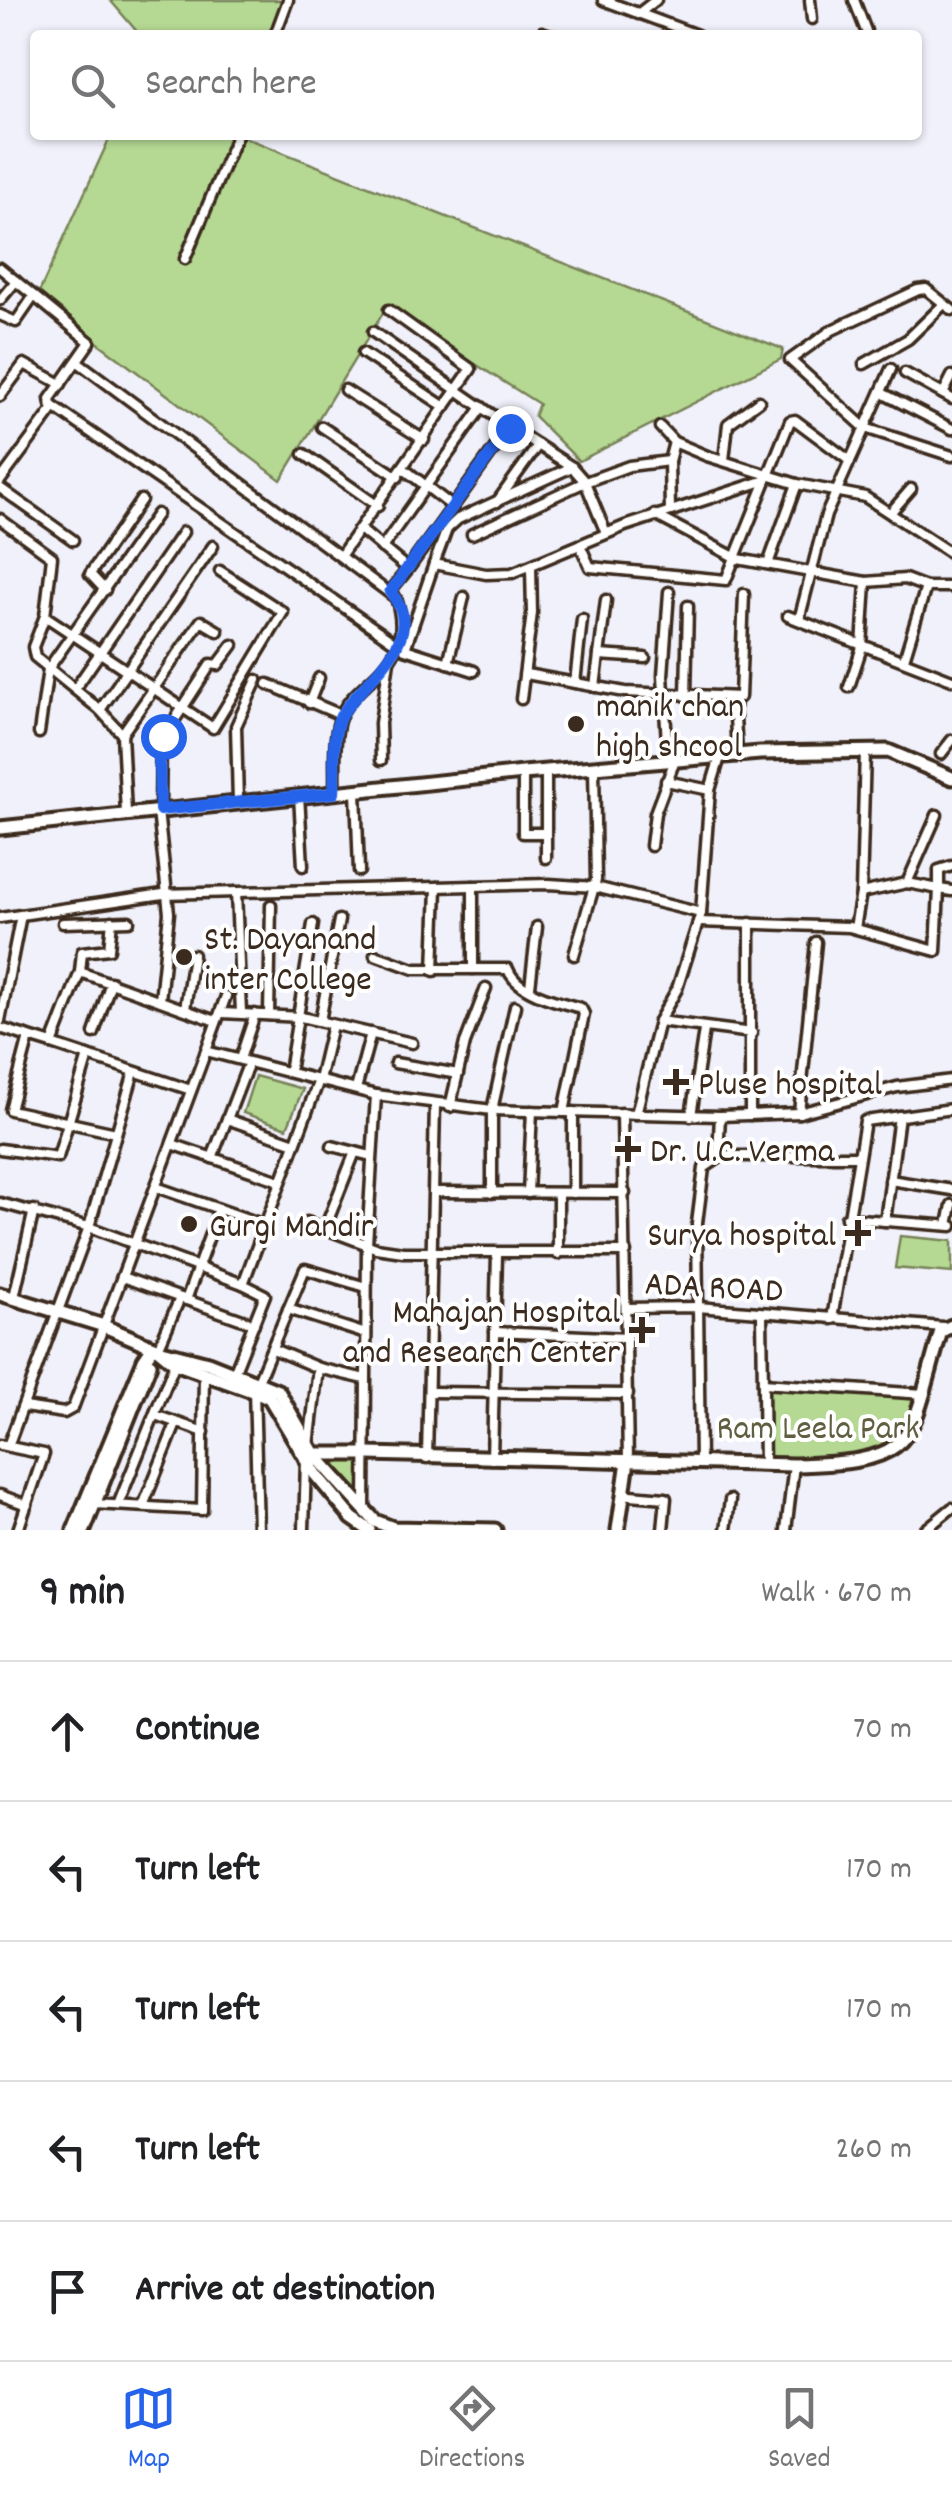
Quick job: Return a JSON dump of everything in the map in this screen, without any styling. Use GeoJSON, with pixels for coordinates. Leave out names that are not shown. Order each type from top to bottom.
{"type":"FeatureCollection","features":[{"type":"Feature","properties":{"kind":"street"},"geometry":{"type":"LineString","coordinates":[[277,30],[288,0]]}},
{"type":"Feature","properties":{"kind":"street"},"geometry":{"type":"LineString","coordinates":[[602,0],[684,30]]}},
{"type":"Feature","properties":{"kind":"street"},"geometry":{"type":"LineString","coordinates":[[638,14],[656,0]]}},
{"type":"Feature","properties":{"kind":"street"},"geometry":{"type":"LineString","coordinates":[[810,0],[812,19]]}},
{"type":"Feature","properties":{"kind":"street"},"geometry":{"type":"LineString","coordinates":[[854,0],[866,30]]}},
{"type":"Feature","properties":{"kind":"street"},"geometry":{"type":"LineString","coordinates":[[186,260],[236,140]]}},
{"type":"Feature","properties":{"kind":"street"},"geometry":{"type":"LineString","coordinates":[[0,268],[88,339],[89,346],[50,400],[54,408],[397,644]]}},
{"type":"Feature","properties":{"kind":"street"},"geometry":{"type":"LineString","coordinates":[[0,300],[16,281]]}},
{"type":"Feature","properties":{"kind":"street"},"geometry":{"type":"LineString","coordinates":[[864,364],[908,339],[948,307],[926,289],[918,290],[832,330],[790,358],[865,428],[952,456]]}},
{"type":"Feature","properties":{"kind":"street"},"geometry":{"type":"LineString","coordinates":[[0,315],[16,322],[34,296]]}},
{"type":"Feature","properties":{"kind":"street"},"geometry":{"type":"LineString","coordinates":[[340,555],[472,370],[468,363],[389,310]]}},
{"type":"Feature","properties":{"kind":"street"},"geometry":{"type":"LineString","coordinates":[[373,332],[572,467],[584,482],[606,533]]}},
{"type":"Feature","properties":{"kind":"street"},"geometry":{"type":"LineString","coordinates":[[363,353],[445,407]]}},
{"type":"Feature","properties":{"kind":"street"},"geometry":{"type":"LineString","coordinates":[[78,362],[390,592],[402,621],[389,662],[380,723],[381,760]]}},
{"type":"Feature","properties":{"kind":"street"},"geometry":{"type":"LineString","coordinates":[[1,394],[24,364],[61,384]]}},
{"type":"Feature","properties":{"kind":"street"},"geometry":{"type":"LineString","coordinates":[[799,620],[815,572],[826,516],[891,369]]}},
{"type":"Feature","properties":{"kind":"street"},"geometry":{"type":"LineString","coordinates":[[905,373],[948,397],[952,376]]}},
{"type":"Feature","properties":{"kind":"street"},"geometry":{"type":"LineString","coordinates":[[345,390],[424,440]]}},
{"type":"Feature","properties":{"kind":"street"},"geometry":{"type":"LineString","coordinates":[[882,393],[952,429]]}},
{"type":"Feature","properties":{"kind":"street"},"geometry":{"type":"LineString","coordinates":[[724,460],[728,424],[759,401]]}},
{"type":"Feature","properties":{"kind":"street"},"geometry":{"type":"LineString","coordinates":[[54,408],[0,484],[73,540]]}},
{"type":"Feature","properties":{"kind":"street"},"geometry":{"type":"LineString","coordinates":[[382,548],[482,408]]}},
{"type":"Feature","properties":{"kind":"street"},"geometry":{"type":"LineString","coordinates":[[580,545],[590,567],[726,580],[738,559],[792,420],[850,460]]}},
{"type":"Feature","properties":{"kind":"street"},"geometry":{"type":"LineString","coordinates":[[660,427],[674,442],[767,477],[865,497],[951,552]]}},
{"type":"Feature","properties":{"kind":"street"},"geometry":{"type":"LineString","coordinates":[[322,428],[398,477]]}},
{"type":"Feature","properties":{"kind":"street"},"geometry":{"type":"LineString","coordinates":[[390,592],[510,428]]}},
{"type":"Feature","properties":{"kind":"street"},"geometry":{"type":"LineString","coordinates":[[670,510],[669,462],[674,442]]}},
{"type":"Feature","properties":{"kind":"street"},"geometry":{"type":"LineString","coordinates":[[495,505],[538,445]]}},
{"type":"Feature","properties":{"kind":"street"},"geometry":{"type":"LineString","coordinates":[[304,454],[378,506]]}},
{"type":"Feature","properties":{"kind":"street"},"geometry":{"type":"LineString","coordinates":[[472,534],[584,482],[629,466],[669,462]]}},
{"type":"Feature","properties":{"kind":"street"},"geometry":{"type":"LineString","coordinates":[[474,671],[405,649],[452,524],[572,467]]}},
{"type":"Feature","properties":{"kind":"street"},"geometry":{"type":"LineString","coordinates":[[404,469],[452,507]]}},
{"type":"Feature","properties":{"kind":"street"},"geometry":{"type":"LineString","coordinates":[[416,558],[486,574],[531,567],[606,533],[767,477]]}},
{"type":"Feature","properties":{"kind":"street"},"geometry":{"type":"LineString","coordinates":[[768,564],[797,484]]}},
{"type":"Feature","properties":{"kind":"street"},"geometry":{"type":"LineString","coordinates":[[891,512],[910,489]]}},
{"type":"Feature","properties":{"kind":"street"},"geometry":{"type":"LineString","coordinates":[[105,590],[90,574],[141,500]]}},
{"type":"Feature","properties":{"kind":"street"},"geometry":{"type":"LineString","coordinates":[[40,733],[48,669],[157,514]]}},
{"type":"Feature","properties":{"kind":"street"},"geometry":{"type":"LineString","coordinates":[[655,515],[738,559],[866,582],[905,579],[926,587],[952,587]]}},
{"type":"Feature","properties":{"kind":"street"},"geometry":{"type":"LineString","coordinates":[[0,519],[50,554],[46,616],[33,652],[122,734]]}},
{"type":"Feature","properties":{"kind":"street"},"geometry":{"type":"LineString","coordinates":[[361,530],[408,569]]}},
{"type":"Feature","properties":{"kind":"street"},"geometry":{"type":"LineString","coordinates":[[75,689],[183,532]]}},
{"type":"Feature","properties":{"kind":"street"},"geometry":{"type":"LineString","coordinates":[[100,710],[213,546]]}},
{"type":"Feature","properties":{"kind":"street"},"geometry":{"type":"LineString","coordinates":[[520,699],[532,613],[531,567]]}},
{"type":"Feature","properties":{"kind":"street"},"geometry":{"type":"LineString","coordinates":[[46,616],[214,728],[282,614],[220,571]]}},
{"type":"Feature","properties":{"kind":"street"},"geometry":{"type":"LineString","coordinates":[[849,687],[862,647],[866,582]]}},
{"type":"Feature","properties":{"kind":"street"},"geometry":{"type":"LineString","coordinates":[[904,659],[926,587]]}},
{"type":"Feature","properties":{"kind":"street"},"geometry":{"type":"LineString","coordinates":[[650,846],[672,760],[663,694],[669,592]]}},
{"type":"Feature","properties":{"kind":"street"},"geometry":{"type":"LineString","coordinates":[[526,674],[594,687],[734,698],[742,694],[744,594]]}},
{"type":"Feature","properties":{"kind":"street"},"geometry":{"type":"LineString","coordinates":[[448,663],[464,597]]}},
{"type":"Feature","properties":{"kind":"street"},"geometry":{"type":"LineString","coordinates":[[594,687],[606,600]]}},
{"type":"Feature","properties":{"kind":"street"},"geometry":{"type":"LineString","coordinates":[[686,696],[688,606]]}},
{"type":"Feature","properties":{"kind":"street"},"geometry":{"type":"LineString","coordinates":[[788,616],[952,680]]}},
{"type":"Feature","properties":{"kind":"street"},"geometry":{"type":"LineString","coordinates":[[576,683],[582,619]]}},
{"type":"Feature","properties":{"kind":"street"},"geometry":{"type":"LineString","coordinates":[[126,813],[122,734],[201,621],[218,631]]}},
{"type":"Feature","properties":{"kind":"street"},"geometry":{"type":"LineString","coordinates":[[160,1000],[166,899],[159,747],[211,664],[218,665],[234,645]]}},
{"type":"Feature","properties":{"kind":"street"},"geometry":{"type":"LineString","coordinates":[[599,655],[645,658]]}},
{"type":"Feature","properties":{"kind":"street"},"geometry":{"type":"LineString","coordinates":[[334,793],[341,715],[389,662]]}},
{"type":"Feature","properties":{"kind":"street"},"geometry":{"type":"LineString","coordinates":[[309,703],[319,678]]}},
{"type":"Feature","properties":{"kind":"street"},"geometry":{"type":"LineString","coordinates":[[238,802],[236,726],[256,680]]}},
{"type":"Feature","properties":{"kind":"street"},"geometry":{"type":"LineString","coordinates":[[268,684],[341,715]]}},
{"type":"Feature","properties":{"kind":"street"},"geometry":{"type":"LineString","coordinates":[[734,698],[736,754]]}},
{"type":"Feature","properties":{"kind":"street"},"geometry":{"type":"LineString","coordinates":[[941,754],[952,740]]}},
{"type":"Feature","properties":{"kind":"street"},"geometry":{"type":"LineString","coordinates":[[857,923],[865,751]]}},
{"type":"Feature","properties":{"kind":"street"},"geometry":{"type":"LineString","coordinates":[[0,828],[546,770],[736,754],[865,751],[908,756],[952,778]]}},
{"type":"Feature","properties":{"kind":"street"},"geometry":{"type":"LineString","coordinates":[[636,1114],[659,1022],[677,988],[700,918],[710,790],[720,755]]}},
{"type":"Feature","properties":{"kind":"street"},"geometry":{"type":"LineString","coordinates":[[574,956],[594,891],[594,766]]}},
{"type":"Feature","properties":{"kind":"street"},"geometry":{"type":"LineString","coordinates":[[546,770],[546,858]]}},
{"type":"Feature","properties":{"kind":"street"},"geometry":{"type":"LineString","coordinates":[[523,773],[523,832],[546,833]]}},
{"type":"Feature","properties":{"kind":"street"},"geometry":{"type":"LineString","coordinates":[[666,781],[710,790]]}},
{"type":"Feature","properties":{"kind":"street"},"geometry":{"type":"LineString","coordinates":[[356,791],[359,871]]}},
{"type":"Feature","properties":{"kind":"street"},"geometry":{"type":"LineString","coordinates":[[298,796],[303,866]]}},
{"type":"Feature","properties":{"kind":"street"},"geometry":{"type":"LineString","coordinates":[[908,883],[937,816]]}},
{"type":"Feature","properties":{"kind":"street"},"geometry":{"type":"LineString","coordinates":[[937,946],[939,870],[952,866]]}},
{"type":"Feature","properties":{"kind":"street"},"geometry":{"type":"LineString","coordinates":[[861,894],[908,883],[952,891]]}},
{"type":"Feature","properties":{"kind":"street"},"geometry":{"type":"LineString","coordinates":[[472,969],[473,886]]}},
{"type":"Feature","properties":{"kind":"street"},"geometry":{"type":"LineString","coordinates":[[0,918],[166,899],[473,886],[594,891],[700,918],[750,923],[857,923],[952,952]]}},
{"type":"Feature","properties":{"kind":"street"},"geometry":{"type":"LineString","coordinates":[[434,971],[437,887]]}},
{"type":"Feature","properties":{"kind":"street"},"geometry":{"type":"LineString","coordinates":[[237,897],[241,1014]]}},
{"type":"Feature","properties":{"kind":"street"},"geometry":{"type":"LineString","coordinates":[[269,1015],[271,905]]}},
{"type":"Feature","properties":{"kind":"street"},"geometry":{"type":"LineString","coordinates":[[21,915],[0,1025],[28,1038],[191,1090]]}},
{"type":"Feature","properties":{"kind":"street"},"geometry":{"type":"LineString","coordinates":[[320,1021],[339,920]]}},
{"type":"Feature","properties":{"kind":"street"},"geometry":{"type":"LineString","coordinates":[[63,924],[129,921]]}},
{"type":"Feature","properties":{"kind":"street"},"geometry":{"type":"LineString","coordinates":[[52,1044],[80,972],[82,952],[110,947],[112,922]]}},
{"type":"Feature","properties":{"kind":"street"},"geometry":{"type":"LineString","coordinates":[[750,923],[750,1115]]}},
{"type":"Feature","properties":{"kind":"street"},"geometry":{"type":"LineString","coordinates":[[289,1072],[302,1017],[313,924]]}},
{"type":"Feature","properties":{"kind":"street"},"geometry":{"type":"LineString","coordinates":[[530,987],[537,927]]}},
{"type":"Feature","properties":{"kind":"street"},"geometry":{"type":"LineString","coordinates":[[798,1112],[816,942]]}},
{"type":"Feature","properties":{"kind":"street"},"geometry":{"type":"LineString","coordinates":[[375,954],[414,969],[508,970],[512,980],[547,999],[584,1011],[568,1112],[572,1193]]}},
{"type":"Feature","properties":{"kind":"street"},"geometry":{"type":"LineString","coordinates":[[185,1010],[193,955]]}},
{"type":"Feature","properties":{"kind":"street"},"geometry":{"type":"LineString","coordinates":[[80,972],[185,1010],[219,1017],[302,1017],[412,1043]]}},
{"type":"Feature","properties":{"kind":"street"},"geometry":{"type":"LineString","coordinates":[[94,1033],[111,982]]}},
{"type":"Feature","properties":{"kind":"street"},"geometry":{"type":"LineString","coordinates":[[450,1108],[486,988]]}},
{"type":"Feature","properties":{"kind":"street"},"geometry":{"type":"LineString","coordinates":[[24,1407],[69,1412],[226,996]]}},
{"type":"Feature","properties":{"kind":"street"},"geometry":{"type":"LineString","coordinates":[[492,1192],[492,1110],[515,1006]]}},
{"type":"Feature","properties":{"kind":"street"},"geometry":{"type":"LineString","coordinates":[[212,1158],[245,1061],[255,1014]]}},
{"type":"Feature","properties":{"kind":"street"},"geometry":{"type":"LineString","coordinates":[[659,1022],[752,1033]]}},
{"type":"Feature","properties":{"kind":"street"},"geometry":{"type":"LineString","coordinates":[[243,1284],[319,1080],[332,1025]]}},
{"type":"Feature","properties":{"kind":"street"},"geometry":{"type":"LineString","coordinates":[[691,1116],[704,1030]]}},
{"type":"Feature","properties":{"kind":"street"},"geometry":{"type":"LineString","coordinates":[[356,1090],[371,1033]]}},
{"type":"Feature","properties":{"kind":"street"},"geometry":{"type":"LineString","coordinates":[[28,1038],[10,1110],[116,1133]]}},
{"type":"Feature","properties":{"kind":"street"},"geometry":{"type":"LineString","coordinates":[[206,1051],[376,1095],[450,1108],[492,1110],[691,1116],[798,1112],[898,1087],[952,1080]]}},
{"type":"Feature","properties":{"kind":"street"},"geometry":{"type":"LineString","coordinates":[[0,1164],[2,1149],[58,1158],[88,1056]]}},
{"type":"Feature","properties":{"kind":"street"},"geometry":{"type":"LineString","coordinates":[[395,1062],[458,1074]]}},
{"type":"Feature","properties":{"kind":"street"},"geometry":{"type":"LineString","coordinates":[[18,1530],[44,1454],[4,1446],[62,1311],[134,1072]]}},
{"type":"Feature","properties":{"kind":"street"},"geometry":{"type":"LineString","coordinates":[[365,1512],[367,1244],[376,1095]]}},
{"type":"Feature","properties":{"kind":"street"},"geometry":{"type":"LineString","coordinates":[[428,1458],[435,1106]]}},
{"type":"Feature","properties":{"kind":"street"},"geometry":{"type":"LineString","coordinates":[[832,1319],[846,1218],[866,1120],[952,1110]]}},
{"type":"Feature","properties":{"kind":"street"},"geometry":{"type":"LineString","coordinates":[[528,1193],[532,1111]]}},
{"type":"Feature","properties":{"kind":"street"},"geometry":{"type":"LineString","coordinates":[[622,1113],[626,1308]]}},
{"type":"Feature","properties":{"kind":"street"},"geometry":{"type":"LineString","coordinates":[[718,1156],[720,1116]]}},
{"type":"Feature","properties":{"kind":"street"},"geometry":{"type":"LineString","coordinates":[[885,1221],[898,1116]]}},
{"type":"Feature","properties":{"kind":"street"},"geometry":{"type":"LineString","coordinates":[[227,1119],[295,1142]]}},
{"type":"Feature","properties":{"kind":"street"},"geometry":{"type":"LineString","coordinates":[[172,1144],[280,1181]]}},
{"type":"Feature","properties":{"kind":"street"},"geometry":{"type":"LineString","coordinates":[[332,1146],[371,1156]]}},
{"type":"Feature","properties":{"kind":"street"},"geometry":{"type":"LineString","coordinates":[[326,1228],[355,1152]]}},
{"type":"Feature","properties":{"kind":"street"},"geometry":{"type":"LineString","coordinates":[[700,1463],[698,1308],[700,1181],[704,1168],[718,1156],[857,1156]]}},
{"type":"Feature","properties":{"kind":"street"},"geometry":{"type":"LineString","coordinates":[[890,1180],[952,1190]]}},
{"type":"Feature","properties":{"kind":"street"},"geometry":{"type":"LineString","coordinates":[[156,1187],[265,1226]]}},
{"type":"Feature","properties":{"kind":"street"},"geometry":{"type":"LineString","coordinates":[[436,1192],[625,1193]]}},
{"type":"Feature","properties":{"kind":"street"},"geometry":{"type":"LineString","coordinates":[[558,1193],[558,1254]]}},
{"type":"Feature","properties":{"kind":"street"},"geometry":{"type":"LineString","coordinates":[[0,1203],[90,1227],[264,1294],[234,1373]]}},
{"type":"Feature","properties":{"kind":"street"},"geometry":{"type":"LineString","coordinates":[[846,1218],[950,1226],[952,1205]]}},
{"type":"Feature","properties":{"kind":"street"},"geometry":{"type":"LineString","coordinates":[[84,1530],[156,1351],[198,1267],[219,1209]]}},
{"type":"Feature","properties":{"kind":"street"},"geometry":{"type":"LineString","coordinates":[[14,1297],[34,1210]]}},
{"type":"Feature","properties":{"kind":"street"},"geometry":{"type":"LineString","coordinates":[[307,1222],[367,1244],[403,1252],[626,1252]]}},
{"type":"Feature","properties":{"kind":"street"},"geometry":{"type":"LineString","coordinates":[[492,1459],[497,1254]]}},
{"type":"Feature","properties":{"kind":"street"},"geometry":{"type":"LineString","coordinates":[[258,1530],[256,1385],[274,1350],[288,1309],[308,1268],[366,1286]]}},
{"type":"Feature","properties":{"kind":"street"},"geometry":{"type":"LineString","coordinates":[[122,1277],[254,1324]]}},
{"type":"Feature","properties":{"kind":"street"},"geometry":{"type":"LineString","coordinates":[[0,1294],[104,1326],[204,1374],[256,1385]]}},
{"type":"Feature","properties":{"kind":"street","name":"ADA ROAD"},"geometry":{"type":"LineString","coordinates":[[630,1461],[626,1308],[698,1308],[948,1327]]}},
{"type":"Feature","properties":{"kind":"street"},"geometry":{"type":"LineString","coordinates":[[288,1309],[366,1334]]}},
{"type":"Feature","properties":{"kind":"street"},"geometry":{"type":"LineString","coordinates":[[762,1314],[764,1464]]}},
{"type":"Feature","properties":{"kind":"street"},"geometry":{"type":"LineString","coordinates":[[310,1453],[794,1465],[848,1463],[884,1455],[903,1440],[948,1327]]}},
{"type":"Feature","properties":{"kind":"street"},"geometry":{"type":"LineString","coordinates":[[495,1332],[627,1338]]}},
{"type":"Feature","properties":{"kind":"street"},"geometry":{"type":"LineString","coordinates":[[274,1350],[318,1368],[365,1379]]}},
{"type":"Feature","properties":{"kind":"street"},"geometry":{"type":"LineString","coordinates":[[156,1351],[234,1373],[256,1385],[276,1405],[352,1518],[369,1530]]}},
{"type":"Feature","properties":{"kind":"street"},"geometry":{"type":"LineString","coordinates":[[74,1530],[144,1360],[156,1351]]}},
{"type":"Feature","properties":{"kind":"street"},"geometry":{"type":"LineString","coordinates":[[118,1505],[175,1363]]}},
{"type":"Feature","properties":{"kind":"street"},"geometry":{"type":"LineString","coordinates":[[304,1530],[318,1368]]}},
{"type":"Feature","properties":{"kind":"street"},"geometry":{"type":"LineString","coordinates":[[94,1504],[204,1509],[204,1374]]}},
{"type":"Feature","properties":{"kind":"street"},"geometry":{"type":"LineString","coordinates":[[763,1384],[924,1394]]}},
{"type":"Feature","properties":{"kind":"street"},"geometry":{"type":"LineString","coordinates":[[430,1392],[628,1394]]}},
{"type":"Feature","properties":{"kind":"street"},"geometry":{"type":"LineString","coordinates":[[155,1416],[204,1432]]}},
{"type":"Feature","properties":{"kind":"street"},"geometry":{"type":"LineString","coordinates":[[143,1506],[176,1424]]}},
{"type":"Feature","properties":{"kind":"street"},"geometry":{"type":"LineString","coordinates":[[310,1453],[365,1512],[393,1528],[495,1530]]}},
{"type":"Feature","properties":{"kind":"street"},"geometry":{"type":"LineString","coordinates":[[626,1530],[630,1461]]}},
{"type":"Feature","properties":{"kind":"street"},"geometry":{"type":"LineString","coordinates":[[618,1530],[630,1461]]}},
{"type":"Feature","properties":{"kind":"street"},"geometry":{"type":"LineString","coordinates":[[786,1530],[794,1465]]}},
{"type":"Feature","properties":{"kind":"street"},"geometry":{"type":"LineString","coordinates":[[0,1495],[27,1505]]}},
{"type":"Feature","properties":{"kind":"street"},"geometry":{"type":"LineString","coordinates":[[630,1495],[666,1498],[663,1530]]}},
{"type":"Feature","properties":{"kind":"street"},"geometry":{"type":"LineString","coordinates":[[726,1530],[730,1500]]}},
{"type":"Feature","properties":{"kind":"street"},"geometry":{"type":"LineString","coordinates":[[925,1530],[938,1525],[952,1508]]}},
{"type":"Feature","properties":{"kind":"green space"},"geometry":{"type":"Polygon","coordinates":[[[110,0],[286,0],[276,30],[136,30],[110,0]]]}},
{"type":"Feature","properties":{"kind":"green space"},"geometry":{"type":"Polygon","coordinates":[[[109,140],[251,140],[783,349],[781,359],[579,461],[534,416],[539,404],[386,308],[281,480],[37,297],[109,140]]]}},
{"type":"Feature","properties":{"kind":"green space"},"geometry":{"type":"Polygon","coordinates":[[[255,1076],[303,1089],[287,1128],[243,1113],[255,1076]]]}},
{"type":"Feature","properties":{"kind":"green space"},"geometry":{"type":"Polygon","coordinates":[[[900,1236],[952,1241],[952,1273],[895,1268],[900,1236]]]}},
{"type":"Feature","properties":{"kind":"green space","name":"Ram Leela Park"},"geometry":{"type":"Polygon","coordinates":[[[767,1387],[920,1396],[901,1440],[878,1457],[767,1460],[767,1387]]]}},
{"type":"Feature","properties":{"kind":"green space"},"geometry":{"type":"Polygon","coordinates":[[[320,1457],[362,1460],[363,1504],[320,1457]]]}},
{"type":"Feature","properties":{"kind":"place","name":"manik chan high shcool"},"geometry":{"type":"Point","coordinates":[576,724]}},
{"type":"Feature","properties":{"kind":"place","name":"St. Dayanand inter College"},"geometry":{"type":"Point","coordinates":[184,957]}},
{"type":"Feature","properties":{"kind":"place","name":"Pluse hospital"},"geometry":{"type":"Point","coordinates":[676,1082]}},
{"type":"Feature","properties":{"kind":"place","name":"Dr. U.C. Verma"},"geometry":{"type":"Point","coordinates":[628,1149]}},
{"type":"Feature","properties":{"kind":"place","name":"Gurgi Mandir"},"geometry":{"type":"Point","coordinates":[189,1224]}},
{"type":"Feature","properties":{"kind":"place","name":"Surya hospital"},"geometry":{"type":"Point","coordinates":[858,1233]}},
{"type":"Feature","properties":{"kind":"place","name":"Mahajan Hospital and Research Center"},"geometry":{"type":"Point","coordinates":[642,1330]}},
{"type":"Feature","properties":{"kind":"route"},"geometry":{"type":"LineString","coordinates":[[163,736],[159,747],[160,810],[334,793],[339,719],[389,662],[397,644],[402,621],[396,598],[390,592],[510,428]]}}]}
